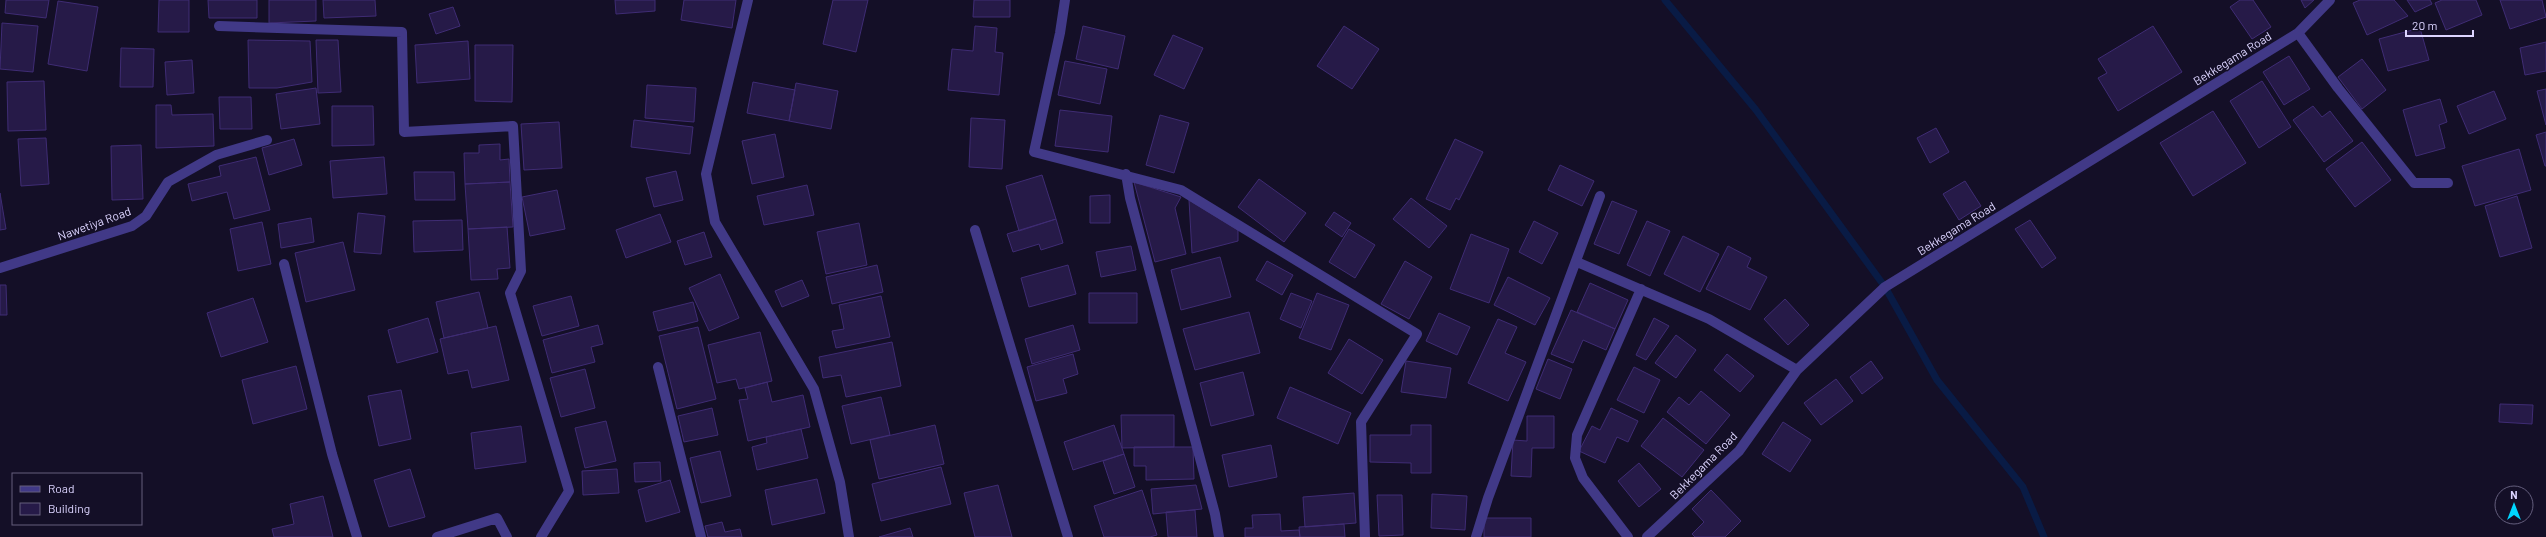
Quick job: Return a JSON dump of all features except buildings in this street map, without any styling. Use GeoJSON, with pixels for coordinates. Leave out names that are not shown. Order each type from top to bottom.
{"type":"FeatureCollection","features":[{"type":"Feature","properties":{"kind":"street"},"geometry":{"type":"LineString","coordinates":[[748,0],[706,174],[715,222],[814,389],[840,482],[849,537]]}},
{"type":"Feature","properties":{"kind":"street"},"geometry":{"type":"LineString","coordinates":[[1065,0],[1060,33],[1034,152],[1126,174],[1182,190],[1417,334],[1362,422],[1365,537]]}},
{"type":"Feature","properties":{"kind":"street","name":"Bekkegama Road"},"geometry":{"type":"LineString","coordinates":[[1647,537],[1739,451],[1797,370],[1885,287],[2298,33],[2330,0]]}},
{"type":"Feature","properties":{"kind":"street"},"geometry":{"type":"LineString","coordinates":[[219,26],[402,32],[404,132],[513,126],[521,271],[510,293],[569,491],[541,537]]}},
{"type":"Feature","properties":{"kind":"street"},"geometry":{"type":"LineString","coordinates":[[2298,33],[2338,88],[2414,183],[2448,182]]}},
{"type":"Feature","properties":{"kind":"street","name":"Nawetiya Road"},"geometry":{"type":"LineString","coordinates":[[0,268],[132,226],[146,216],[168,182],[216,155],[267,140]]}},
{"type":"Feature","properties":{"kind":"street"},"geometry":{"type":"LineString","coordinates":[[1126,174],[1130,198],[1215,514],[1219,537]]}},
{"type":"Feature","properties":{"kind":"street"},"geometry":{"type":"LineString","coordinates":[[1476,537],[1488,498],[1578,262],[1600,196]]}},
{"type":"Feature","properties":{"kind":"street"},"geometry":{"type":"LineString","coordinates":[[975,230],[1068,537]]}},
{"type":"Feature","properties":{"kind":"street"},"geometry":{"type":"LineString","coordinates":[[1578,262],[1710,319],[1797,370]]}},
{"type":"Feature","properties":{"kind":"street"},"geometry":{"type":"LineString","coordinates":[[284,264],[332,454],[357,537]]}},
{"type":"Feature","properties":{"kind":"street"},"geometry":{"type":"LineString","coordinates":[[1628,537],[1583,478],[1575,458],[1578,435],[1641,289]]}},
{"type":"Feature","properties":{"kind":"street"},"geometry":{"type":"LineString","coordinates":[[658,367],[701,537]]}},
{"type":"Feature","properties":{"kind":"street"},"geometry":{"type":"LineString","coordinates":[[437,537],[497,518],[507,537]]}},
{"type":"Feature","properties":{"kind":"waterway"},"geometry":{"type":"LineString","coordinates":[[1665,0],[1756,110],[1885,287],[1937,380],[2023,487],[2044,537]]}}]}
